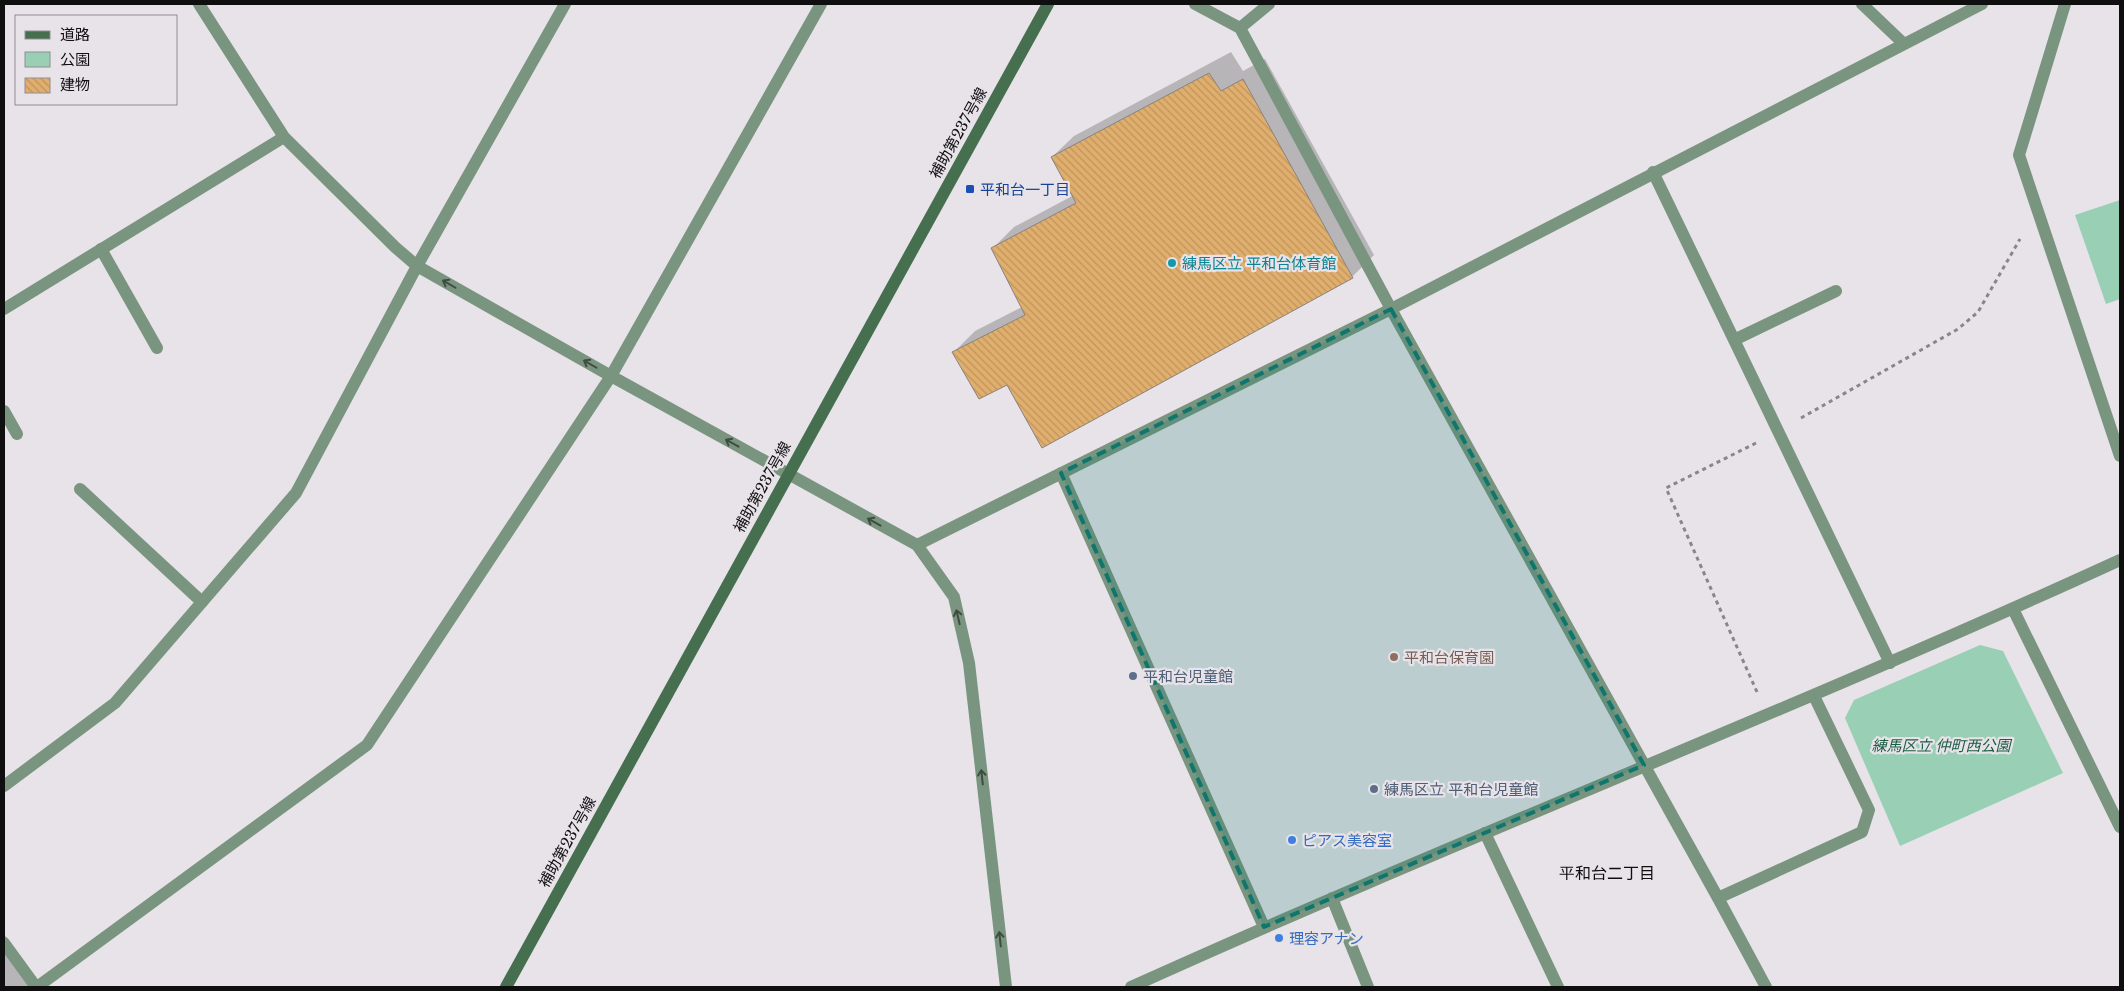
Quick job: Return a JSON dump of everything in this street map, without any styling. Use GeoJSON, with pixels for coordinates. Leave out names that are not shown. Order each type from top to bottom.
{"type":"FeatureCollection","features":[{"type":"Feature","properties":{"kind":"street"},"geometry":{"type":"LineString","coordinates":[[199,4],[284,137],[395,247],[417,266],[611,376],[917,545],[954,597],[969,663],[1006,987]]}},
{"type":"Feature","properties":{"kind":"street"},"geometry":{"type":"LineString","coordinates":[[4,786],[115,704],[296,494],[417,266],[565,4]]}},
{"type":"Feature","properties":{"kind":"street"},"geometry":{"type":"LineString","coordinates":[[4,943],[37,987],[367,745],[611,376],[821,4]]}},
{"type":"Feature","properties":{"kind":"street","name":"補助第237号線"},"geometry":{"type":"LineString","coordinates":[[506,987],[1048,4]]}},
{"type":"Feature","properties":{"kind":"street"},"geometry":{"type":"LineString","coordinates":[[1195,4],[1240,28],[1391,309],[1766,987]]}},
{"type":"Feature","properties":{"kind":"street"},"geometry":{"type":"LineString","coordinates":[[1240,28],[1269,4]]}},
{"type":"Feature","properties":{"kind":"street"},"geometry":{"type":"LineString","coordinates":[[1862,4],[1904,44]]}},
{"type":"Feature","properties":{"kind":"street"},"geometry":{"type":"LineString","coordinates":[[917,545],[1391,309],[1653,172],[1982,4]]}},
{"type":"Feature","properties":{"kind":"street"},"geometry":{"type":"LineString","coordinates":[[2065,4],[2019,155],[2120,456]]}},
{"type":"Feature","properties":{"kind":"street"},"geometry":{"type":"LineString","coordinates":[[4,309],[284,137]]}},
{"type":"Feature","properties":{"kind":"street"},"geometry":{"type":"LineString","coordinates":[[1653,172],[1890,663]]}},
{"type":"Feature","properties":{"kind":"street"},"geometry":{"type":"LineString","coordinates":[[101,250],[157,348]]}},
{"type":"Feature","properties":{"kind":"street"},"geometry":{"type":"LineString","coordinates":[[1734,340],[1836,291]]}},
{"type":"Feature","properties":{"kind":"street"},"geometry":{"type":"LineString","coordinates":[[4,411],[17,434]]}},
{"type":"Feature","properties":{"kind":"street"},"geometry":{"type":"LineString","coordinates":[[1061,473],[1264,927]]}},
{"type":"Feature","properties":{"kind":"street"},"geometry":{"type":"LineString","coordinates":[[80,489],[202,602]]}},
{"type":"Feature","properties":{"kind":"street"},"geometry":{"type":"LineString","coordinates":[[1131,987],[1264,927],[1644,765],[1814,696],[2013,610],[2120,560]]}},
{"type":"Feature","properties":{"kind":"street"},"geometry":{"type":"LineString","coordinates":[[2013,610],[2120,827]]}},
{"type":"Feature","properties":{"kind":"street"},"geometry":{"type":"LineString","coordinates":[[1718,898],[1862,832],[1869,810],[1814,696]]}},
{"type":"Feature","properties":{"kind":"street"},"geometry":{"type":"LineString","coordinates":[[1485,833],[1558,987]]}},
{"type":"Feature","properties":{"kind":"street"},"geometry":{"type":"LineString","coordinates":[[1332,898],[1368,987]]}},
{"type":"Feature","properties":{"kind":"highlighted area"},"geometry":{"type":"Polygon","coordinates":[[[1391,309],[1644,765],[1264,927],[1061,473],[1391,309]]]}},
{"type":"Feature","properties":{"kind":"green space"},"geometry":{"type":"Polygon","coordinates":[[[2120,200],[2120,299],[2106,304],[2075,215],[2120,200]]]}},
{"type":"Feature","properties":{"kind":"green space","name":"練馬区立 仲町西公園"},"geometry":{"type":"Polygon","coordinates":[[[1980,645],[2003,651],[2063,773],[1900,846],[1845,718],[1854,700],[1980,645]]]}},
{"type":"Feature","properties":{"kind":"building","name":"練馬区立 平和台体育館"},"geometry":{"type":"Polygon","coordinates":[[[1209,73],[1221,91],[1243,79],[1353,278],[1042,448],[1007,385],[979,399],[952,352],[1025,315],[991,248],[1076,203],[1051,157],[1209,73]]]}},
{"type":"Feature","properties":{"kind":"place","name":"平和台一丁目"},"geometry":{"type":"Point","coordinates":[970,189]}},
{"type":"Feature","properties":{"kind":"place","name":"練馬区立 平和台体育館"},"geometry":{"type":"Point","coordinates":[1172,263]}},
{"type":"Feature","properties":{"kind":"place","name":"平和台保育園"},"geometry":{"type":"Point","coordinates":[1394,657]}},
{"type":"Feature","properties":{"kind":"place","name":"平和台児童館"},"geometry":{"type":"Point","coordinates":[1133,676]}},
{"type":"Feature","properties":{"kind":"place","name":"練馬区立 平和台児童館"},"geometry":{"type":"Point","coordinates":[1374,789]}},
{"type":"Feature","properties":{"kind":"place","name":"ピアス美容室"},"geometry":{"type":"Point","coordinates":[1292,840]}},
{"type":"Feature","properties":{"kind":"place","name":"理容アナン"},"geometry":{"type":"Point","coordinates":[1279,938]}},
{"type":"Feature","properties":{"kind":"district","name":"平和台二丁目"},"geometry":{"type":"Point","coordinates":[1607,873]}}]}
